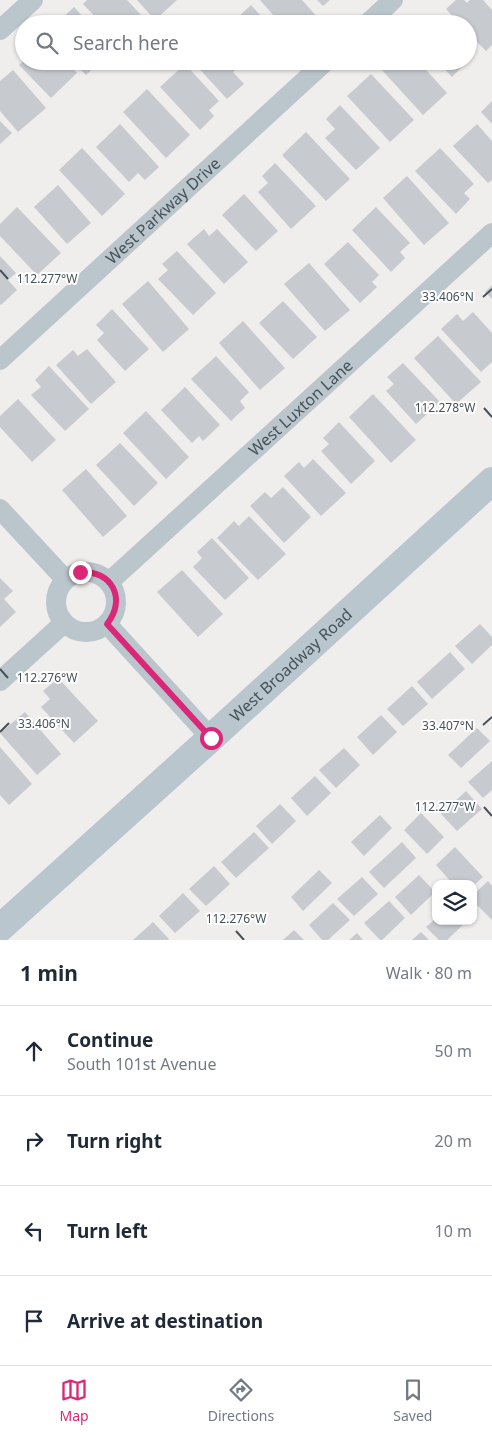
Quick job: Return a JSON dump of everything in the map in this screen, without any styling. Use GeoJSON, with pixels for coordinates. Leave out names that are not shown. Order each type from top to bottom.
{"type":"FeatureCollection","features":[{"type":"Feature","properties":{"kind":"main road","name":"West Broadway Road"},"geometry":{"type":"LineString","coordinates":[[0,928],[492,481]]}},
{"type":"Feature","properties":{"kind":"street"},"geometry":{"type":"LineString","coordinates":[[16,15],[32,0]]}},
{"type":"Feature","properties":{"kind":"street"},"geometry":{"type":"LineString","coordinates":[[377,15],[393,0]]}},
{"type":"Feature","properties":{"kind":"street"},"geometry":{"type":"LineString","coordinates":[[0,30],[15,16]]}},
{"type":"Feature","properties":{"kind":"street","name":"West Parkway Drive"},"geometry":{"type":"LineString","coordinates":[[0,360],[316,70]]}},
{"type":"Feature","properties":{"kind":"street","name":"West Luxton Lane"},"geometry":{"type":"LineString","coordinates":[[109,582],[492,234]]}},
{"type":"Feature","properties":{"kind":"street"},"geometry":{"type":"LineString","coordinates":[[0,509],[65,579]]}},
{"type":"Feature","properties":{"kind":"street"},"geometry":{"type":"LineString","coordinates":[[88,571],[96,573],[109,582],[113,588],[116,604],[115,611],[107,624],[99,630],[80,632],[71,629],[64,623],[58,615],[55,606],[59,587],[65,579],[80,572],[88,571]]}},
{"type":"Feature","properties":{"kind":"street"},"geometry":{"type":"LineString","coordinates":[[0,681],[64,623]]}},
{"type":"Feature","properties":{"kind":"street"},"geometry":{"type":"LineString","coordinates":[[107,624],[211,738]]}},
{"type":"Feature","properties":{"kind":"building"},"geometry":{"type":"Polygon","coordinates":[[[87,0],[127,0],[141,15],[93,15],[83,4],[87,0]]]}},
{"type":"Feature","properties":{"kind":"building"},"geometry":{"type":"Polygon","coordinates":[[[137,0],[177,0],[160,15],[150,15],[137,0]]]}},
{"type":"Feature","properties":{"kind":"building"},"geometry":{"type":"Polygon","coordinates":[[[260,0],[302,0],[315,15],[273,15],[260,0]]]}},
{"type":"Feature","properties":{"kind":"building"},"geometry":{"type":"Polygon","coordinates":[[[317,0],[330,0],[323,6],[317,0]]]}},
{"type":"Feature","properties":{"kind":"building"},"geometry":{"type":"Polygon","coordinates":[[[456,0],[464,0],[467,3],[470,0],[483,0],[492,10],[492,45],[486,51],[477,42],[477,15],[452,15],[446,9],[456,0]]]}},
{"type":"Feature","properties":{"kind":"building"},"geometry":{"type":"Polygon","coordinates":[[[251,5],[260,15],[240,15],[251,5]]]}},
{"type":"Feature","properties":{"kind":"building"},"geometry":{"type":"Polygon","coordinates":[[[74,7],[82,15],[66,15],[74,7]]]}},
{"type":"Feature","properties":{"kind":"building"},"geometry":{"type":"Polygon","coordinates":[[[13,70],[46,108],[18,132],[0,111],[0,81],[13,70]]]}},
{"type":"Feature","properties":{"kind":"building"},"geometry":{"type":"Polygon","coordinates":[[[24,70],[74,70],[77,73],[51,98],[24,70]]]}},
{"type":"Feature","properties":{"kind":"building"},"geometry":{"type":"Polygon","coordinates":[[[81,70],[91,70],[86,75],[81,70]]]}},
{"type":"Feature","properties":{"kind":"building"},"geometry":{"type":"Polygon","coordinates":[[[178,70],[191,70],[219,101],[209,110],[214,116],[200,130],[160,87],[178,70]]]}},
{"type":"Feature","properties":{"kind":"building"},"geometry":{"type":"Polygon","coordinates":[[[200,70],[235,70],[233,72],[244,84],[227,99],[200,70]]]}},
{"type":"Feature","properties":{"kind":"building"},"geometry":{"type":"Polygon","coordinates":[[[382,70],[426,70],[447,93],[423,115],[382,70]]]}},
{"type":"Feature","properties":{"kind":"building"},"geometry":{"type":"Polygon","coordinates":[[[445,70],[459,70],[452,77],[445,70]]]}},
{"type":"Feature","properties":{"kind":"building"},"geometry":{"type":"Polygon","coordinates":[[[371,74],[414,120],[390,142],[347,96],[371,74]]]}},
{"type":"Feature","properties":{"kind":"building"},"geometry":{"type":"Polygon","coordinates":[[[147,89],[190,135],[166,158],[123,112],[147,89]]]}},
{"type":"Feature","properties":{"kind":"building"},"geometry":{"type":"Polygon","coordinates":[[[492,101],[492,124],[481,112],[492,101]]]}},
{"type":"Feature","properties":{"kind":"building"},"geometry":{"type":"Polygon","coordinates":[[[340,105],[380,148],[356,170],[325,138],[335,129],[326,119],[340,105]]]}},
{"type":"Feature","properties":{"kind":"building"},"geometry":{"type":"Polygon","coordinates":[[[0,121],[12,133],[0,144],[0,121]]]}},
{"type":"Feature","properties":{"kind":"building"},"geometry":{"type":"Polygon","coordinates":[[[120,124],[159,167],[145,180],[138,173],[129,182],[96,147],[120,124]]]}},
{"type":"Feature","properties":{"kind":"building"},"geometry":{"type":"Polygon","coordinates":[[[477,124],[492,141],[492,180],[488,183],[453,146],[477,124]]]}},
{"type":"Feature","properties":{"kind":"building"},"geometry":{"type":"Polygon","coordinates":[[[306,132],[350,179],[326,201],[282,155],[306,132]]]}},
{"type":"Feature","properties":{"kind":"building"},"geometry":{"type":"Polygon","coordinates":[[[82,148],[125,194],[102,216],[59,170],[82,148]]]}},
{"type":"Feature","properties":{"kind":"building"},"geometry":{"type":"Polygon","coordinates":[[[440,148],[474,184],[464,193],[470,199],[456,214],[415,171],[440,148]]]}},
{"type":"Feature","properties":{"kind":"building"},"geometry":{"type":"Polygon","coordinates":[[[275,163],[316,206],[291,229],[258,192],[268,183],[262,176],[275,163]]]}},
{"type":"Feature","properties":{"kind":"building"},"geometry":{"type":"Polygon","coordinates":[[[407,176],[449,223],[424,245],[383,198],[407,176]]]}},
{"type":"Feature","properties":{"kind":"building"},"geometry":{"type":"Polygon","coordinates":[[[58,185],[91,223],[67,244],[34,207],[58,185]]]}},
{"type":"Feature","properties":{"kind":"building"},"geometry":{"type":"Polygon","coordinates":[[[244,194],[278,231],[256,251],[222,215],[244,194]]]}},
{"type":"Feature","properties":{"kind":"building"},"geometry":{"type":"Polygon","coordinates":[[[17,207],[61,253],[37,275],[0,236],[0,224],[17,207]]]}},
{"type":"Feature","properties":{"kind":"building"},"geometry":{"type":"Polygon","coordinates":[[[376,207],[410,243],[400,252],[405,258],[391,272],[352,230],[376,207]]]}},
{"type":"Feature","properties":{"kind":"building"},"geometry":{"type":"Polygon","coordinates":[[[204,229],[209,236],[217,229],[248,262],[224,284],[187,244],[204,229]]]}},
{"type":"Feature","properties":{"kind":"building"},"geometry":{"type":"Polygon","coordinates":[[[348,242],[379,275],[372,282],[377,287],[360,303],[324,264],[348,242]]]}},
{"type":"Feature","properties":{"kind":"building"},"geometry":{"type":"Polygon","coordinates":[[[177,251],[216,293],[193,315],[158,279],[168,270],[162,264],[177,251]]]}},
{"type":"Feature","properties":{"kind":"building"},"geometry":{"type":"Polygon","coordinates":[[[0,256],[16,273],[8,280],[17,290],[1,305],[0,304],[0,256]]]}},
{"type":"Feature","properties":{"kind":"building"},"geometry":{"type":"Polygon","coordinates":[[[309,263],[350,310],[325,331],[284,284],[309,263]]]}},
{"type":"Feature","properties":{"kind":"building"},"geometry":{"type":"Polygon","coordinates":[[[148,281],[189,329],[163,352],[122,304],[148,281]]]}},
{"type":"Feature","properties":{"kind":"building"},"geometry":{"type":"Polygon","coordinates":[[[492,285],[492,299],[485,292],[492,285]]]}},
{"type":"Feature","properties":{"kind":"building"},"geometry":{"type":"Polygon","coordinates":[[[283,301],[317,337],[293,359],[259,323],[283,301]]]}},
{"type":"Feature","properties":{"kind":"building"},"geometry":{"type":"Polygon","coordinates":[[[112,309],[149,349],[125,371],[97,340],[104,333],[96,325],[112,309]]]}},
{"type":"Feature","properties":{"kind":"building"},"geometry":{"type":"Polygon","coordinates":[[[473,312],[492,333],[492,362],[481,372],[441,329],[457,314],[463,321],[473,312]]]}},
{"type":"Feature","properties":{"kind":"building"},"geometry":{"type":"Polygon","coordinates":[[[243,321],[285,368],[260,390],[219,343],[243,321]]]}},
{"type":"Feature","properties":{"kind":"building"},"geometry":{"type":"Polygon","coordinates":[[[438,336],[481,382],[456,404],[414,358],[438,336]]]}},
{"type":"Feature","properties":{"kind":"building"},"geometry":{"type":"Polygon","coordinates":[[[87,349],[116,382],[91,404],[56,365],[73,350],[78,356],[87,349]]]}},
{"type":"Feature","properties":{"kind":"building"},"geometry":{"type":"Polygon","coordinates":[[[216,356],[249,392],[240,401],[245,408],[231,421],[191,379],[216,356]]]}},
{"type":"Feature","properties":{"kind":"building"},"geometry":{"type":"Polygon","coordinates":[[[403,363],[440,402],[416,424],[386,391],[394,384],[387,377],[403,363]]]}},
{"type":"Feature","properties":{"kind":"building"},"geometry":{"type":"Polygon","coordinates":[[[49,366],[89,409],[65,431],[31,395],[41,387],[35,380],[49,366]]]}},
{"type":"Feature","properties":{"kind":"building"},"geometry":{"type":"Polygon","coordinates":[[[185,387],[220,425],[203,441],[199,436],[192,443],[161,410],[185,387]]]}},
{"type":"Feature","properties":{"kind":"building"},"geometry":{"type":"Polygon","coordinates":[[[373,394],[416,440],[391,463],[349,417],[373,394]]]}},
{"type":"Feature","properties":{"kind":"building"},"geometry":{"type":"Polygon","coordinates":[[[18,399],[56,440],[32,462],[0,427],[0,416],[18,399]]]}},
{"type":"Feature","properties":{"kind":"building"},"geometry":{"type":"Polygon","coordinates":[[[146,411],[189,457],[166,479],[123,433],[146,411]]]}},
{"type":"Feature","properties":{"kind":"building"},"geometry":{"type":"Polygon","coordinates":[[[339,422],[375,461],[351,484],[321,451],[329,444],[323,438],[339,422]]]}},
{"type":"Feature","properties":{"kind":"building"},"geometry":{"type":"Polygon","coordinates":[[[120,443],[158,483],[134,506],[96,465],[120,443]]]}},
{"type":"Feature","properties":{"kind":"building"},"geometry":{"type":"Polygon","coordinates":[[[313,459],[346,493],[321,516],[284,476],[299,462],[304,468],[313,459]]]}},
{"type":"Feature","properties":{"kind":"building"},"geometry":{"type":"Polygon","coordinates":[[[86,469],[127,516],[103,537],[62,490],[86,469]]]}},
{"type":"Feature","properties":{"kind":"building"},"geometry":{"type":"Polygon","coordinates":[[[283,487],[311,517],[284,543],[250,506],[265,492],[271,498],[283,487]]]}},
{"type":"Feature","properties":{"kind":"building"},"geometry":{"type":"Polygon","coordinates":[[[249,516],[286,554],[258,580],[217,538],[234,521],[239,526],[249,516]]]}},
{"type":"Feature","properties":{"kind":"building"},"geometry":{"type":"Polygon","coordinates":[[[212,538],[249,578],[225,600],[193,567],[202,558],[197,552],[212,538]]]}},
{"type":"Feature","properties":{"kind":"building"},"geometry":{"type":"Polygon","coordinates":[[[182,570],[223,614],[198,637],[157,592],[182,570]]]}},
{"type":"Feature","properties":{"kind":"building"},"geometry":{"type":"Polygon","coordinates":[[[0,578],[13,591],[4,599],[16,612],[0,627],[0,578]]]}},
{"type":"Feature","properties":{"kind":"building"},"geometry":{"type":"Polygon","coordinates":[[[480,624],[492,637],[492,645],[472,664],[455,646],[480,624]]]}},
{"type":"Feature","properties":{"kind":"building"},"geometry":{"type":"Polygon","coordinates":[[[450,652],[465,669],[432,699],[417,682],[450,652]]]}},
{"type":"Feature","properties":{"kind":"building"},"geometry":{"type":"Polygon","coordinates":[[[58,678],[98,721],[74,743],[41,707],[50,699],[43,691],[58,678]]]}},
{"type":"Feature","properties":{"kind":"building"},"geometry":{"type":"Polygon","coordinates":[[[412,686],[428,704],[403,726],[387,709],[412,686]]]}},
{"type":"Feature","properties":{"kind":"building"},"geometry":{"type":"Polygon","coordinates":[[[25,712],[61,754],[37,775],[0,733],[25,712]]]}},
{"type":"Feature","properties":{"kind":"building"},"geometry":{"type":"Polygon","coordinates":[[[381,715],[397,732],[373,755],[357,737],[381,715]]]}},
{"type":"Feature","properties":{"kind":"building"},"geometry":{"type":"Polygon","coordinates":[[[477,728],[490,741],[461,768],[448,755],[477,728]]]}},
{"type":"Feature","properties":{"kind":"building"},"geometry":{"type":"Polygon","coordinates":[[[0,747],[32,784],[9,805],[0,795],[0,747]]]}},
{"type":"Feature","properties":{"kind":"building"},"geometry":{"type":"Polygon","coordinates":[[[344,748],[360,765],[336,788],[319,770],[344,748]]]}},
{"type":"Feature","properties":{"kind":"building"},"geometry":{"type":"Polygon","coordinates":[[[492,761],[492,790],[483,798],[468,782],[492,761]]]}},
{"type":"Feature","properties":{"kind":"building"},"geometry":{"type":"Polygon","coordinates":[[[315,776],[331,793],[307,816],[291,798],[315,776]]]}},
{"type":"Feature","properties":{"kind":"building"},"geometry":{"type":"Polygon","coordinates":[[[466,791],[482,809],[457,831],[441,814],[466,791]]]}},
{"type":"Feature","properties":{"kind":"building"},"geometry":{"type":"Polygon","coordinates":[[[280,804],[296,821],[272,844],[256,826],[280,804]]]}},
{"type":"Feature","properties":{"kind":"building"},"geometry":{"type":"Polygon","coordinates":[[[421,813],[444,837],[427,854],[404,830],[421,813]]]}},
{"type":"Feature","properties":{"kind":"building"},"geometry":{"type":"Polygon","coordinates":[[[380,815],[392,828],[364,856],[351,842],[380,815]]]}},
{"type":"Feature","properties":{"kind":"building"},"geometry":{"type":"Polygon","coordinates":[[[254,832],[269,848],[236,878],[221,862],[254,832]]]}},
{"type":"Feature","properties":{"kind":"building"},"geometry":{"type":"Polygon","coordinates":[[[402,842],[416,858],[384,888],[369,872],[402,842]]]}},
{"type":"Feature","properties":{"kind":"building"},"geometry":{"type":"Polygon","coordinates":[[[455,847],[483,877],[477,882],[477,880],[449,880],[436,865],[455,847]]]}},
{"type":"Feature","properties":{"kind":"building"},"geometry":{"type":"Polygon","coordinates":[[[214,866],[230,884],[206,906],[189,889],[214,866]]]}},
{"type":"Feature","properties":{"kind":"building"},"geometry":{"type":"Polygon","coordinates":[[[319,870],[332,883],[303,911],[291,897],[319,870]]]}},
{"type":"Feature","properties":{"kind":"building"},"geometry":{"type":"Polygon","coordinates":[[[419,875],[432,889],[432,895],[411,915],[395,897],[419,875]]]}},
{"type":"Feature","properties":{"kind":"building"},"geometry":{"type":"Polygon","coordinates":[[[362,877],[378,894],[354,916],[337,899],[362,877]]]}},
{"type":"Feature","properties":{"kind":"building"},"geometry":{"type":"Polygon","coordinates":[[[488,881],[492,886],[492,920],[477,905],[477,891],[488,881]]]}},
{"type":"Feature","properties":{"kind":"building"},"geometry":{"type":"Polygon","coordinates":[[[183,893],[200,911],[175,933],[159,916],[183,893]]]}},
{"type":"Feature","properties":{"kind":"building"},"geometry":{"type":"Polygon","coordinates":[[[389,901],[405,918],[380,940],[364,923],[389,901]]]}},
{"type":"Feature","properties":{"kind":"building"},"geometry":{"type":"Polygon","coordinates":[[[333,903],[350,920],[328,940],[322,940],[309,925],[333,903]]]}},
{"type":"Feature","properties":{"kind":"building"},"geometry":{"type":"Polygon","coordinates":[[[153,922],[168,940],[133,940],[153,922]]]}},
{"type":"Feature","properties":{"kind":"building"},"geometry":{"type":"Polygon","coordinates":[[[432,922],[432,925],[463,925],[447,940],[439,940],[426,927],[432,922]]]}},
{"type":"Feature","properties":{"kind":"building"},"geometry":{"type":"Polygon","coordinates":[[[294,930],[304,940],[283,940],[294,930]]]}},
{"type":"Feature","properties":{"kind":"building"},"geometry":{"type":"Polygon","coordinates":[[[421,932],[429,940],[412,940],[421,932]]]}},
{"type":"Feature","properties":{"kind":"building"},"geometry":{"type":"Polygon","coordinates":[[[357,933],[363,940],[349,940],[357,933]]]}},
{"type":"Feature","properties":{"kind":"route"},"geometry":{"type":"LineString","coordinates":[[80,572],[96,573],[109,582],[116,596],[116,604],[112,618],[107,624],[211,738]]}}]}
